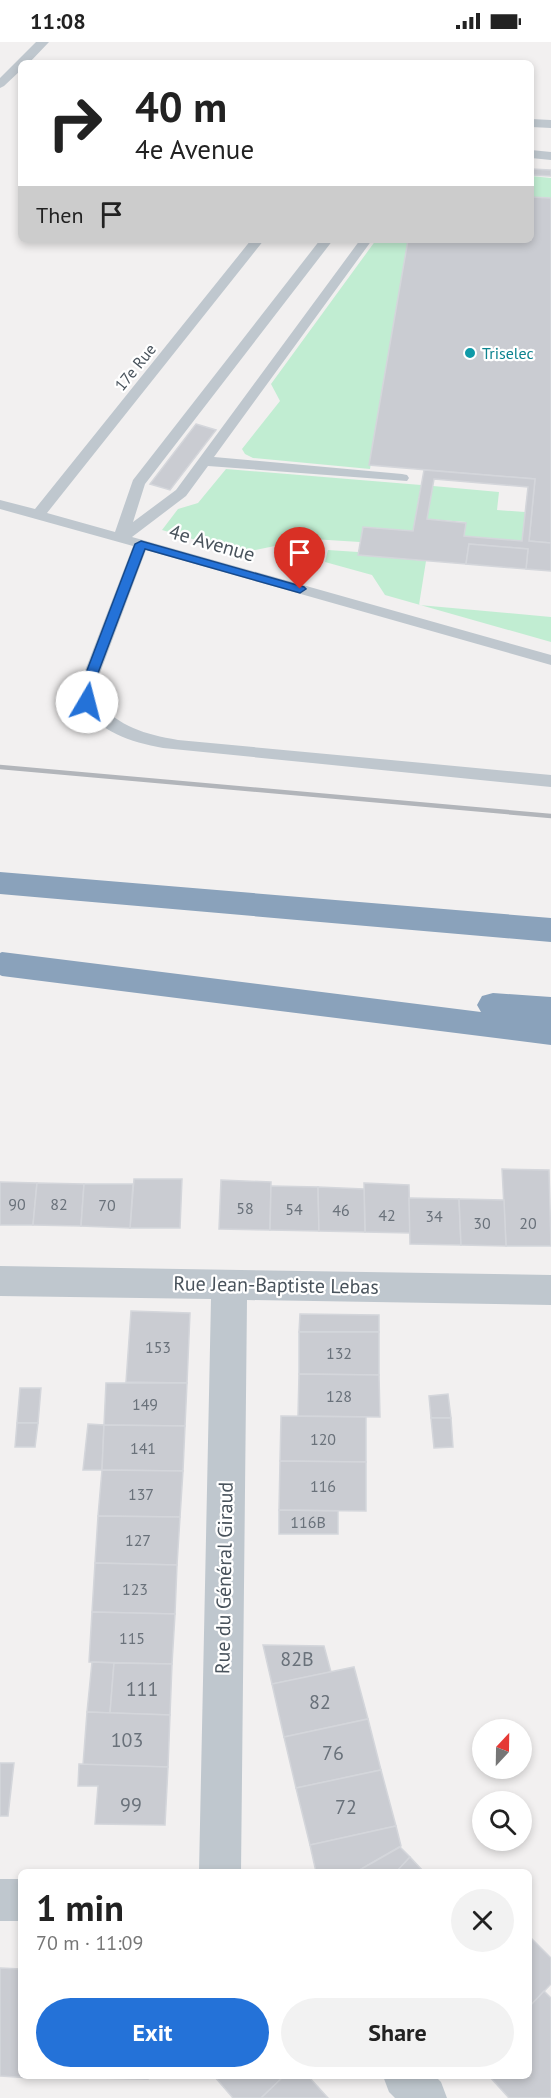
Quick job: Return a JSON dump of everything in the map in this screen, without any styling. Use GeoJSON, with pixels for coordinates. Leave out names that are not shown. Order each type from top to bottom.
{"type":"FeatureCollection","features":[{"type":"Feature","properties":{"kind":"highway"},"geometry":{"type":"LineString","coordinates":[[0,883],[551,930]]}},
{"type":"Feature","properties":{"kind":"highway"},"geometry":{"type":"LineString","coordinates":[[1,964],[551,1009]]}},
{"type":"Feature","properties":{"kind":"highway"},"geometry":{"type":"LineString","coordinates":[[1,964],[551,1033]]}},
{"type":"Feature","properties":{"kind":"street","name":"Rue Jean-Baptiste Lebas"},"geometry":{"type":"LineString","coordinates":[[0,1281],[551,1290]]}},
{"type":"Feature","properties":{"kind":"street","name":"Rue du Général Giraud"},"geometry":{"type":"LineString","coordinates":[[220,1869],[229,1284]]}},
{"type":"Feature","properties":{"kind":"street"},"geometry":{"type":"LineString","coordinates":[[0,1899],[18,1900]]}},
{"type":"Feature","properties":{"kind":"street"},"geometry":{"type":"LineString","coordinates":[[408,2079],[425,2098]]}},
{"type":"Feature","properties":{"kind":"lane"},"geometry":{"type":"LineString","coordinates":[[24,60],[43,42]]}},
{"type":"Feature","properties":{"kind":"lane"},"geometry":{"type":"LineString","coordinates":[[0,84],[18,66]]}},
{"type":"Feature","properties":{"kind":"lane"},"geometry":{"type":"LineString","coordinates":[[534,123],[551,124]]}},
{"type":"Feature","properties":{"kind":"lane"},"geometry":{"type":"LineString","coordinates":[[534,154],[551,156]]}},
{"type":"Feature","properties":{"kind":"lane","name":"17e Rue"},"geometry":{"type":"LineString","coordinates":[[38,515],[256,243]]}},
{"type":"Feature","properties":{"kind":"lane"},"geometry":{"type":"LineString","coordinates":[[120,539],[138,483],[325,243]]}},
{"type":"Feature","properties":{"kind":"lane"},"geometry":{"type":"LineString","coordinates":[[120,539],[181,493],[364,243]]}},
{"type":"Feature","properties":{"kind":"lane"},"geometry":{"type":"LineString","coordinates":[[205,460],[402,478]]}},
{"type":"Feature","properties":{"kind":"lane","name":"4e Avenue"},"geometry":{"type":"LineString","coordinates":[[0,504],[551,660]]}},
{"type":"Feature","properties":{"kind":"lane"},"geometry":{"type":"LineString","coordinates":[[141,544],[89,681],[87,702],[103,720],[121,732],[145,740],[178,745],[551,781]]}},
{"type":"Feature","properties":{"kind":"green space"},"geometry":{"type":"Polygon","coordinates":[[[534,176],[551,178],[551,198],[534,197],[534,176]]]}},
{"type":"Feature","properties":{"kind":"green space"},"geometry":{"type":"Polygon","coordinates":[[[374,243],[408,243],[370,469],[253,458],[245,454],[242,449],[280,401],[271,384],[374,243]]]}},
{"type":"Feature","properties":{"kind":"green space"},"geometry":{"type":"Polygon","coordinates":[[[226,469],[421,485],[413,531],[363,527],[360,542],[312,539],[310,548],[275,546],[240,553],[162,530],[178,509],[198,503],[226,469]]]}},
{"type":"Feature","properties":{"kind":"green space"},"geometry":{"type":"Polygon","coordinates":[[[433,486],[499,492],[497,510],[525,512],[522,541],[464,536],[466,522],[427,519],[433,486]]]}},
{"type":"Feature","properties":{"kind":"green space"},"geometry":{"type":"Polygon","coordinates":[[[328,550],[426,561],[419,605],[385,595],[372,575],[325,562],[328,550]]]}},
{"type":"Feature","properties":{"kind":"green space"},"geometry":{"type":"Polygon","coordinates":[[[421,605],[551,617],[551,642],[421,605]]]}},
{"type":"Feature","properties":{"kind":"building"},"geometry":{"type":"Polygon","coordinates":[[[534,169],[551,170],[551,176],[534,175],[534,169]]]}},
{"type":"Feature","properties":{"kind":"building","name":"Triselec"},"geometry":{"type":"Polygon","coordinates":[[[534,197],[551,198],[551,543],[529,541],[535,479],[369,465],[407,243],[534,243],[534,197]]]}},
{"type":"Feature","properties":{"kind":"building"},"geometry":{"type":"Polygon","coordinates":[[[196,424],[216,430],[170,490],[150,484],[196,424]]]}},
{"type":"Feature","properties":{"kind":"building"},"geometry":{"type":"Polygon","coordinates":[[[424,470],[535,479],[529,541],[551,543],[551,571],[526,569],[528,549],[469,544],[466,564],[358,555],[363,527],[413,531],[424,470]],[[434,479],[427,519],[466,523],[464,536],[522,541],[528,487],[434,479]]]}},
{"type":"Feature","properties":{"kind":"building"},"geometry":{"type":"Polygon","coordinates":[[[469,544],[528,549],[526,569],[466,564],[469,544]]]}},
{"type":"Feature","properties":{"kind":"building"},"geometry":{"type":"Polygon","coordinates":[[[502,1169],[549,1170],[551,1246],[506,1246],[502,1169]]]}},
{"type":"Feature","properties":{"kind":"building"},"geometry":{"type":"Polygon","coordinates":[[[134,1179],[182,1179],[180,1228],[130,1228],[134,1179]]]}},
{"type":"Feature","properties":{"kind":"building"},"geometry":{"type":"Polygon","coordinates":[[[221,1180],[271,1182],[270,1230],[219,1229],[221,1180]]]}},
{"type":"Feature","properties":{"kind":"building"},"geometry":{"type":"Polygon","coordinates":[[[0,1182],[37,1183],[33,1225],[0,1225],[0,1182]]]}},
{"type":"Feature","properties":{"kind":"building"},"geometry":{"type":"Polygon","coordinates":[[[37,1183],[84,1184],[81,1226],[33,1225],[37,1183]]]}},
{"type":"Feature","properties":{"kind":"building"},"geometry":{"type":"Polygon","coordinates":[[[364,1183],[409,1185],[410,1233],[365,1232],[364,1183]]]}},
{"type":"Feature","properties":{"kind":"building"},"geometry":{"type":"Polygon","coordinates":[[[84,1184],[133,1184],[130,1228],[81,1226],[84,1184]]]}},
{"type":"Feature","properties":{"kind":"building"},"geometry":{"type":"Polygon","coordinates":[[[271,1186],[318,1187],[319,1231],[270,1230],[271,1186]]]}},
{"type":"Feature","properties":{"kind":"building"},"geometry":{"type":"Polygon","coordinates":[[[318,1187],[364,1189],[365,1232],[319,1231],[318,1187]]]}},
{"type":"Feature","properties":{"kind":"building"},"geometry":{"type":"Polygon","coordinates":[[[409,1198],[459,1199],[461,1245],[410,1244],[409,1198]]]}},
{"type":"Feature","properties":{"kind":"building"},"geometry":{"type":"Polygon","coordinates":[[[459,1199],[504,1200],[506,1246],[461,1245],[459,1199]]]}},
{"type":"Feature","properties":{"kind":"building"},"geometry":{"type":"Polygon","coordinates":[[[131,1311],[190,1313],[187,1383],[126,1382],[131,1311]]]}},
{"type":"Feature","properties":{"kind":"building"},"geometry":{"type":"Polygon","coordinates":[[[300,1314],[379,1315],[379,1332],[299,1332],[300,1314]]]}},
{"type":"Feature","properties":{"kind":"building"},"geometry":{"type":"Polygon","coordinates":[[[299,1332],[379,1332],[379,1375],[299,1374],[299,1332]]]}},
{"type":"Feature","properties":{"kind":"building"},"geometry":{"type":"Polygon","coordinates":[[[299,1374],[379,1375],[380,1417],[298,1416],[299,1374]]]}},
{"type":"Feature","properties":{"kind":"building"},"geometry":{"type":"Polygon","coordinates":[[[106,1383],[187,1383],[185,1426],[104,1425],[106,1383]]]}},
{"type":"Feature","properties":{"kind":"building"},"geometry":{"type":"Polygon","coordinates":[[[20,1388],[41,1388],[38,1423],[17,1423],[20,1388]]]}},
{"type":"Feature","properties":{"kind":"building"},"geometry":{"type":"Polygon","coordinates":[[[448,1394],[451,1418],[431,1418],[429,1396],[448,1394]]]}},
{"type":"Feature","properties":{"kind":"building"},"geometry":{"type":"Polygon","coordinates":[[[281,1416],[366,1417],[366,1462],[280,1461],[281,1416]]]}},
{"type":"Feature","properties":{"kind":"building"},"geometry":{"type":"Polygon","coordinates":[[[431,1418],[451,1418],[453,1447],[434,1448],[431,1418]]]}},
{"type":"Feature","properties":{"kind":"building"},"geometry":{"type":"Polygon","coordinates":[[[17,1423],[38,1423],[35,1447],[15,1447],[17,1423]]]}},
{"type":"Feature","properties":{"kind":"building"},"geometry":{"type":"Polygon","coordinates":[[[88,1424],[104,1425],[102,1470],[83,1470],[88,1424]]]}},
{"type":"Feature","properties":{"kind":"building"},"geometry":{"type":"Polygon","coordinates":[[[104,1425],[185,1426],[183,1471],[102,1470],[104,1425]]]}},
{"type":"Feature","properties":{"kind":"building"},"geometry":{"type":"Polygon","coordinates":[[[280,1461],[366,1462],[366,1511],[279,1510],[280,1461]]]}},
{"type":"Feature","properties":{"kind":"building"},"geometry":{"type":"Polygon","coordinates":[[[102,1470],[183,1471],[180,1517],[98,1516],[102,1470]]]}},
{"type":"Feature","properties":{"kind":"building"},"geometry":{"type":"Polygon","coordinates":[[[279,1510],[338,1511],[338,1534],[279,1534],[279,1510]]]}},
{"type":"Feature","properties":{"kind":"building"},"geometry":{"type":"Polygon","coordinates":[[[98,1516],[180,1517],[177,1565],[95,1563],[98,1516]]]}},
{"type":"Feature","properties":{"kind":"building"},"geometry":{"type":"Polygon","coordinates":[[[95,1563],[177,1565],[175,1614],[92,1612],[95,1563]]]}},
{"type":"Feature","properties":{"kind":"building"},"geometry":{"type":"Polygon","coordinates":[[[92,1612],[175,1614],[172,1664],[89,1662],[92,1612]]]}},
{"type":"Feature","properties":{"kind":"building"},"geometry":{"type":"Polygon","coordinates":[[[263,1645],[324,1646],[331,1672],[272,1684],[263,1645]]]}},
{"type":"Feature","properties":{"kind":"building"},"geometry":{"type":"Polygon","coordinates":[[[92,1662],[114,1663],[110,1713],[87,1712],[92,1662]]]}},
{"type":"Feature","properties":{"kind":"building"},"geometry":{"type":"Polygon","coordinates":[[[114,1663],[172,1664],[170,1715],[110,1713],[114,1663]]]}},
{"type":"Feature","properties":{"kind":"building"},"geometry":{"type":"Polygon","coordinates":[[[354,1667],[368,1719],[284,1737],[272,1684],[354,1667]]]}},
{"type":"Feature","properties":{"kind":"building"},"geometry":{"type":"Polygon","coordinates":[[[87,1712],[170,1715],[168,1767],[83,1765],[87,1712]]]}},
{"type":"Feature","properties":{"kind":"building"},"geometry":{"type":"Polygon","coordinates":[[[368,1719],[381,1770],[296,1788],[284,1737],[368,1719]]]}},
{"type":"Feature","properties":{"kind":"building"},"geometry":{"type":"Polygon","coordinates":[[[0,1763],[14,1763],[8,1816],[0,1816],[0,1763]]]}},
{"type":"Feature","properties":{"kind":"building"},"geometry":{"type":"Polygon","coordinates":[[[79,1764],[168,1767],[165,1825],[95,1824],[98,1786],[78,1786],[79,1764]]]}},
{"type":"Feature","properties":{"kind":"building"},"geometry":{"type":"Polygon","coordinates":[[[381,1770],[396,1826],[310,1845],[296,1788],[381,1770]]]}},
{"type":"Feature","properties":{"kind":"building"},"geometry":{"type":"Polygon","coordinates":[[[396,1826],[401,1846],[361,1869],[315,1869],[310,1845],[396,1826]]]}},
{"type":"Feature","properties":{"kind":"building"},"geometry":{"type":"Polygon","coordinates":[[[400,1847],[410,1857],[399,1869],[361,1869],[400,1847]]]}},
{"type":"Feature","properties":{"kind":"building"},"geometry":{"type":"Polygon","coordinates":[[[410,1857],[421,1869],[399,1869],[410,1857]]]}},
{"type":"Feature","properties":{"kind":"building"},"geometry":{"type":"Polygon","coordinates":[[[532,1939],[551,1958],[551,1984],[532,2004],[532,1939]]]}},
{"type":"Feature","properties":{"kind":"building"},"geometry":{"type":"Polygon","coordinates":[[[0,1968],[18,1969],[18,2077],[0,2076],[0,1968]]]}},
{"type":"Feature","properties":{"kind":"building"},"geometry":{"type":"Polygon","coordinates":[[[544,1991],[551,1998],[551,2098],[509,2098],[492,2079],[532,2079],[532,2004],[544,1991]]]}},
{"type":"Feature","properties":{"kind":"building"},"geometry":{"type":"Polygon","coordinates":[[[217,2079],[281,2079],[261,2098],[233,2098],[217,2079]]]}},
{"type":"Feature","properties":{"kind":"building"},"geometry":{"type":"Polygon","coordinates":[[[281,2079],[311,2079],[328,2098],[261,2098],[281,2079]]]}},
{"type":"Feature","properties":{"kind":"railway"},"geometry":{"type":"LineString","coordinates":[[0,767],[551,816]]}},
{"type":"Feature","properties":{"kind":"place","name":"Triselec"},"geometry":{"type":"Point","coordinates":[470,353]}},
{"type":"Feature","properties":{"kind":"route"},"geometry":{"type":"LineString","coordinates":[[87,702],[89,681],[141,544],[300,589]]}}]}
